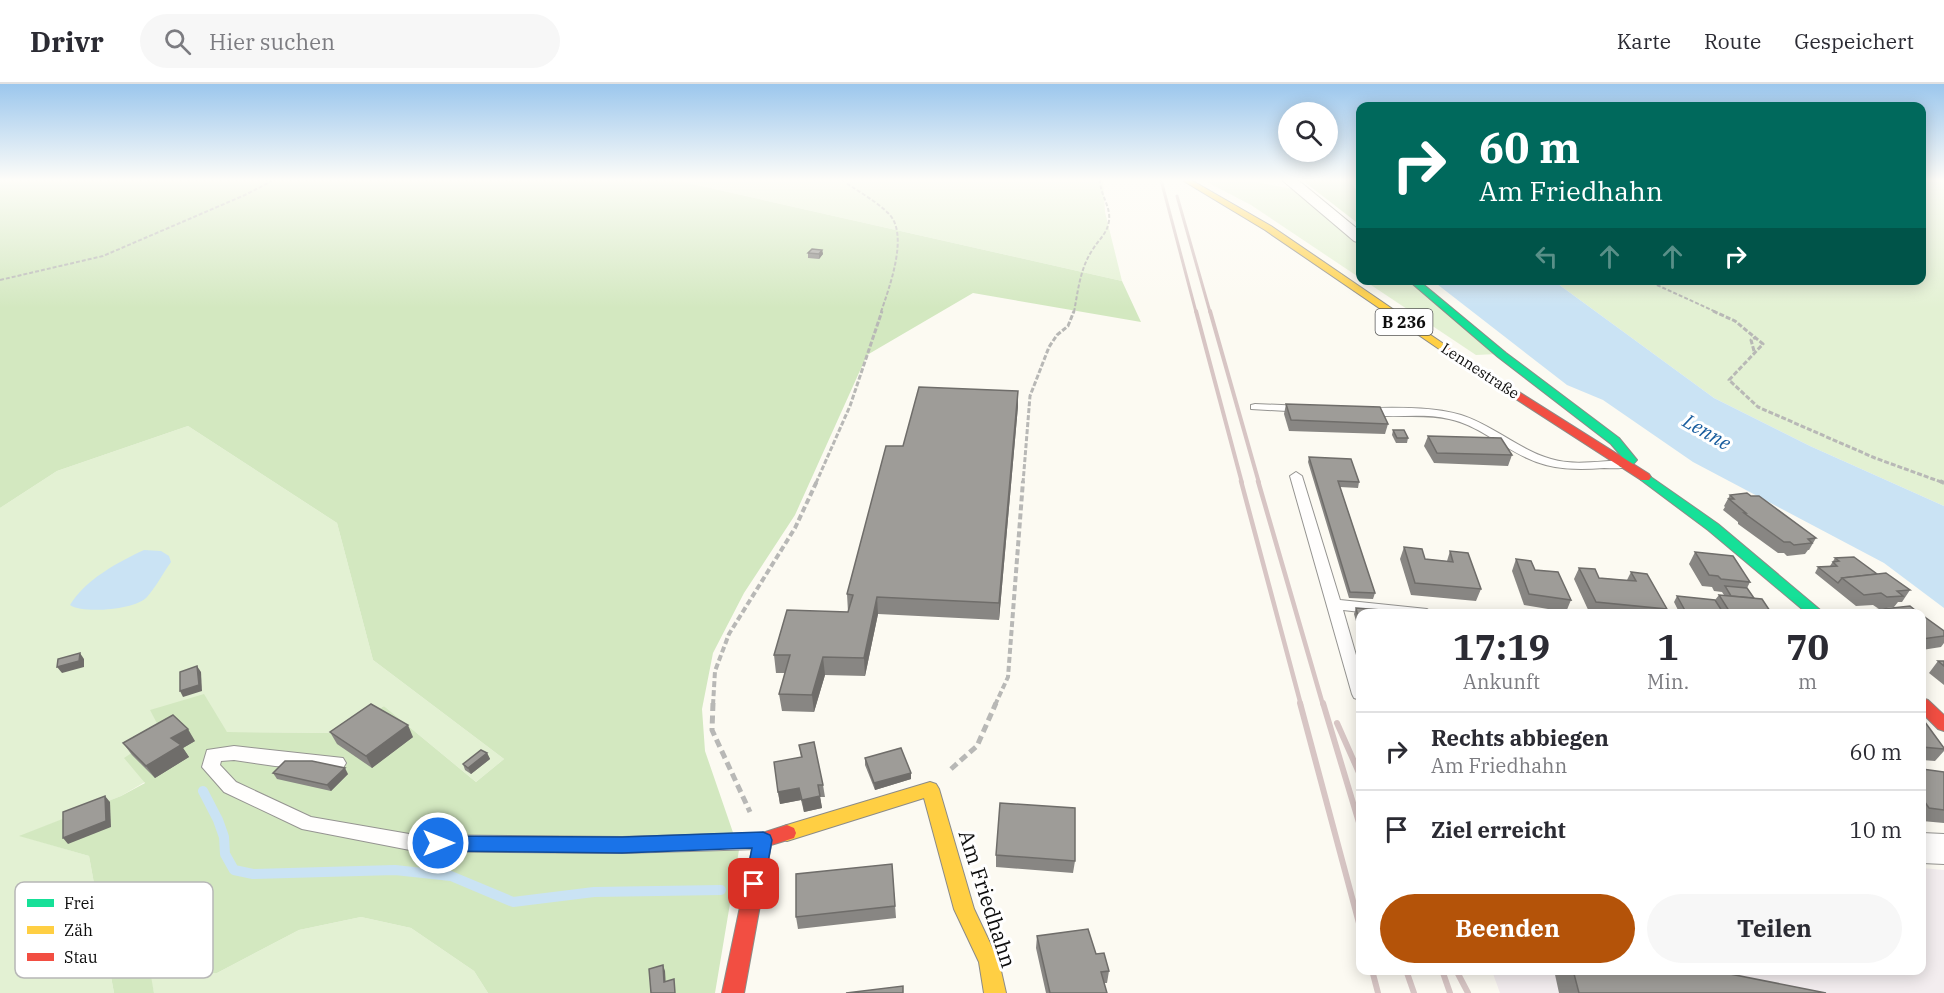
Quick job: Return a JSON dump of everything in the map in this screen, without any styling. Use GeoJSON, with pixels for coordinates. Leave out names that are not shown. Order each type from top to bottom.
{"type":"FeatureCollection","features":[{"type":"Feature","properties":{"kind":"main road","name":"Lennestraße"},"geometry":{"type":"LineString","coordinates":[[1261,222],[1396,317],[1624,464],[1699,516],[1812,609]]}},
{"type":"Feature","properties":{"kind":"main road","name":"Lennestraße"},"geometry":{"type":"LineString","coordinates":[[1418,285],[1502,355],[1615,441],[1629,454],[1631,460],[1624,464]]}},
{"type":"Feature","properties":{"kind":"main road"},"geometry":{"type":"LineString","coordinates":[[1926,708],[1944,725]]}},
{"type":"Feature","properties":{"kind":"main road"},"geometry":{"type":"LineString","coordinates":[[733,993],[763,840],[930,789]]}},
{"type":"Feature","properties":{"kind":"main road","name":"Am Friedhahn"},"geometry":{"type":"LineString","coordinates":[[930,789],[964,909],[989,963],[995,993]]}},
{"type":"Feature","properties":{"kind":"street"},"geometry":{"type":"LineString","coordinates":[[1341,222],[1356,235]]}},
{"type":"Feature","properties":{"kind":"street"},"geometry":{"type":"LineString","coordinates":[[1926,848],[1944,849]]}},
{"type":"Feature","properties":{"kind":"lane"},"geometry":{"type":"LineString","coordinates":[[1255,406],[1320,409]]}},
{"type":"Feature","properties":{"kind":"lane"},"geometry":{"type":"LineString","coordinates":[[1353,411],[1431,412],[1476,424],[1543,461],[1564,465],[1624,464]]}},
{"type":"Feature","properties":{"kind":"lane"},"geometry":{"type":"LineString","coordinates":[[1296,476],[1356,680]]}},
{"type":"Feature","properties":{"kind":"lane"},"geometry":{"type":"LineString","coordinates":[[1334,604],[1380,609]]}},
{"type":"Feature","properties":{"kind":"lane"},"geometry":{"type":"LineString","coordinates":[[337,763],[275,759],[234,753],[213,756],[211,767],[230,788],[308,824],[415,843],[622,845],[763,840]]}},
{"type":"Feature","properties":{"kind":"path"},"geometry":{"type":"LineString","coordinates":[[0,280],[103,256],[181,222]]}},
{"type":"Feature","properties":{"kind":"path"},"geometry":{"type":"LineString","coordinates":[[763,840],[712,730],[715,671],[729,634],[795,528],[850,406],[896,268],[897,226],[895,222]]}},
{"type":"Feature","properties":{"kind":"path"},"geometry":{"type":"LineString","coordinates":[[930,789],[977,746],[1008,676],[1030,396],[1049,347],[1057,335],[1068,326],[1074,312],[1079,280],[1093,248],[1104,237],[1109,222]]}},
{"type":"Feature","properties":{"kind":"path"},"geometry":{"type":"LineString","coordinates":[[1657,285],[1735,321],[1763,344],[1729,380],[1758,407],[1875,458],[1944,483]]}},
{"type":"Feature","properties":{"kind":"path"},"geometry":{"type":"LineString","coordinates":[[1754,351],[1751,340],[1756,337]]}},
{"type":"Feature","properties":{"kind":"shaded area"},"geometry":{"type":"Polygon","coordinates":[[[1926,868],[1944,870],[1944,993],[1500,993],[1493,975],[1926,975],[1926,868]]]}},
{"type":"Feature","properties":{"kind":"green space"},"geometry":{"type":"Polygon","coordinates":[[[0,222],[863,222],[1122,281],[1141,322],[973,293],[867,355],[795,515],[744,593],[713,653],[702,709],[705,751],[739,850],[715,993],[488,993],[474,971],[411,928],[361,917],[299,930],[213,973],[213,882],[94,882],[89,856],[19,836],[121,796],[145,783],[124,758],[162,733],[150,710],[204,694],[227,732],[339,733],[384,706],[476,782],[504,759],[373,660],[337,523],[188,426],[57,471],[0,508],[0,222]]]}},
{"type":"Feature","properties":{"kind":"green space"},"geometry":{"type":"Polygon","coordinates":[[[863,222],[1108,222],[1122,281],[863,222]]]}},
{"type":"Feature","properties":{"kind":"green space"},"geometry":{"type":"Polygon","coordinates":[[[1277,222],[1338,222],[1356,238],[1356,275],[1277,222]]]}},
{"type":"Feature","properties":{"kind":"green space"},"geometry":{"type":"Polygon","coordinates":[[[1926,222],[1944,222],[1944,506],[1810,446],[1714,398],[1559,285],[1926,285],[1926,222]]]}},
{"type":"Feature","properties":{"kind":"green space"},"geometry":{"type":"Polygon","coordinates":[[[1371,285],[1413,285],[1497,354],[1476,355],[1371,285]]]}},
{"type":"Feature","properties":{"kind":"green space"},"geometry":{"type":"Polygon","coordinates":[[[188,426],[337,523],[373,660],[504,759],[476,782],[384,706],[339,733],[227,732],[151,710],[162,733],[145,782],[121,796],[21,836],[89,856],[94,882],[15,882],[15,978],[111,978],[114,993],[0,993],[0,508],[57,471],[188,426]]]}},
{"type":"Feature","properties":{"kind":"green space"},"geometry":{"type":"Polygon","coordinates":[[[361,917],[411,928],[474,971],[488,993],[154,993],[150,978],[213,978],[213,973],[299,930],[361,917]]]}},
{"type":"Feature","properties":{"kind":"green space"},"geometry":{"type":"Polygon","coordinates":[[[111,978],[151,978],[154,993],[114,993],[111,978]]]}},
{"type":"Feature","properties":{"kind":"water","name":"Lenne"},"geometry":{"type":"Polygon","coordinates":[[[1438,285],[1559,285],[1714,398],[1810,446],[1944,506],[1944,608],[1884,563],[1693,462],[1603,400],[1567,385],[1438,285]]]}},
{"type":"Feature","properties":{"kind":"water"},"geometry":{"type":"Polygon","coordinates":[[[144,550],[161,551],[169,556],[171,562],[147,597],[121,608],[97,610],[70,605],[93,580],[113,566],[144,550]]]}},
{"type":"Feature","properties":{"kind":"building"},"geometry":{"type":"Polygon","coordinates":[[[812,249],[822,250],[819,254],[808,253],[812,249]]]}},
{"type":"Feature","properties":{"kind":"building"},"geometry":{"type":"Polygon","coordinates":[[[919,387],[1018,391],[999,603],[877,597],[864,658],[823,657],[812,695],[779,694],[790,655],[774,655],[787,610],[848,612],[853,595],[847,594],[886,446],[903,446],[919,387]]]}},
{"type":"Feature","properties":{"kind":"building"},"geometry":{"type":"Polygon","coordinates":[[[1286,404],[1380,407],[1388,424],[1291,420],[1286,404]]]}},
{"type":"Feature","properties":{"kind":"building"},"geometry":{"type":"Polygon","coordinates":[[[1393,430],[1404,430],[1408,438],[1397,438],[1393,430]]]}},
{"type":"Feature","properties":{"kind":"building"},"geometry":{"type":"Polygon","coordinates":[[[1428,436],[1501,438],[1512,455],[1437,453],[1428,436]]]}},
{"type":"Feature","properties":{"kind":"building"},"geometry":{"type":"Polygon","coordinates":[[[1309,457],[1351,459],[1359,482],[1338,481],[1375,593],[1350,592],[1309,457]]]}},
{"type":"Feature","properties":{"kind":"building"},"geometry":{"type":"Polygon","coordinates":[[[1747,493],[1751,496],[1759,496],[1816,538],[1808,539],[1812,543],[1794,545],[1784,542],[1729,499],[1734,499],[1730,495],[1747,493]]]}},
{"type":"Feature","properties":{"kind":"building"},"geometry":{"type":"Polygon","coordinates":[[[1404,547],[1422,549],[1425,559],[1453,562],[1450,551],[1468,553],[1481,589],[1415,583],[1404,547]]]}},
{"type":"Feature","properties":{"kind":"building"},"geometry":{"type":"Polygon","coordinates":[[[1695,552],[1733,556],[1750,582],[1721,579],[1718,576],[1709,575],[1695,552]]]}},
{"type":"Feature","properties":{"kind":"building"},"geometry":{"type":"Polygon","coordinates":[[[1854,557],[1877,574],[1842,578],[1838,583],[1818,567],[1837,566],[1833,562],[1839,561],[1835,558],[1854,557]]]}},
{"type":"Feature","properties":{"kind":"building"},"geometry":{"type":"Polygon","coordinates":[[[1516,559],[1531,561],[1535,570],[1558,572],[1571,600],[1529,594],[1516,559]]]}},
{"type":"Feature","properties":{"kind":"building"},"geometry":{"type":"Polygon","coordinates":[[[1579,568],[1595,569],[1599,578],[1636,581],[1631,572],[1647,574],[1667,609],[1596,602],[1579,568]]]}},
{"type":"Feature","properties":{"kind":"building"},"geometry":{"type":"Polygon","coordinates":[[[1886,573],[1910,590],[1897,591],[1903,596],[1887,597],[1881,593],[1864,595],[1842,578],[1886,573]]]}},
{"type":"Feature","properties":{"kind":"building"},"geometry":{"type":"Polygon","coordinates":[[[1725,586],[1747,588],[1754,598],[1731,596],[1725,586]]]}},
{"type":"Feature","properties":{"kind":"building"},"geometry":{"type":"Polygon","coordinates":[[[1719,595],[1762,599],[1769,609],[1728,609],[1719,595]]]}},
{"type":"Feature","properties":{"kind":"building"},"geometry":{"type":"Polygon","coordinates":[[[1677,596],[1715,600],[1721,609],[1684,609],[1677,596]]]}},
{"type":"Feature","properties":{"kind":"building"},"geometry":{"type":"Polygon","coordinates":[[[1910,606],[1914,609],[1882,609],[1910,606]]]}},
{"type":"Feature","properties":{"kind":"building"},"geometry":{"type":"Polygon","coordinates":[[[1926,618],[1944,631],[1944,636],[1926,638],[1926,618]]]}},
{"type":"Feature","properties":{"kind":"building"},"geometry":{"type":"Polygon","coordinates":[[[80,653],[79,661],[57,667],[58,659],[80,653]]]}},
{"type":"Feature","properties":{"kind":"building"},"geometry":{"type":"Polygon","coordinates":[[[197,666],[199,685],[180,691],[180,672],[197,666]]]}},
{"type":"Feature","properties":{"kind":"building"},"geometry":{"type":"Polygon","coordinates":[[[371,704],[408,725],[366,756],[330,732],[371,704]]]}},
{"type":"Feature","properties":{"kind":"building"},"geometry":{"type":"Polygon","coordinates":[[[173,715],[188,729],[171,738],[181,745],[146,766],[123,743],[173,715]]]}},
{"type":"Feature","properties":{"kind":"building"},"geometry":{"type":"Polygon","coordinates":[[[1926,723],[1944,748],[1926,747],[1926,723]]]}},
{"type":"Feature","properties":{"kind":"building"},"geometry":{"type":"Polygon","coordinates":[[[814,742],[823,785],[818,785],[820,796],[802,800],[799,788],[778,792],[774,762],[802,757],[799,745],[814,742]]]}},
{"type":"Feature","properties":{"kind":"building"},"geometry":{"type":"Polygon","coordinates":[[[901,748],[911,773],[874,783],[865,758],[901,748]]]}},
{"type":"Feature","properties":{"kind":"building"},"geometry":{"type":"Polygon","coordinates":[[[481,750],[487,753],[468,768],[463,764],[481,750]]]}},
{"type":"Feature","properties":{"kind":"building"},"geometry":{"type":"Polygon","coordinates":[[[285,761],[312,761],[345,768],[327,785],[273,773],[285,761]]]}},
{"type":"Feature","properties":{"kind":"building"},"geometry":{"type":"Polygon","coordinates":[[[1926,770],[1944,772],[1944,810],[1929,808],[1926,804],[1926,770]]]}},
{"type":"Feature","properties":{"kind":"building"},"geometry":{"type":"Polygon","coordinates":[[[105,796],[106,821],[63,838],[63,812],[105,796]]]}},
{"type":"Feature","properties":{"kind":"building"},"geometry":{"type":"Polygon","coordinates":[[[1000,803],[1075,808],[1075,861],[996,855],[1000,803]]]}},
{"type":"Feature","properties":{"kind":"building"},"geometry":{"type":"Polygon","coordinates":[[[892,864],[895,906],[796,917],[796,874],[892,864]]]}},
{"type":"Feature","properties":{"kind":"building"},"geometry":{"type":"Polygon","coordinates":[[[1088,929],[1096,954],[1104,953],[1109,971],[1101,972],[1107,993],[1050,993],[1037,936],[1088,929]]]}},
{"type":"Feature","properties":{"kind":"building"},"geometry":{"type":"Polygon","coordinates":[[[663,965],[664,982],[674,979],[675,993],[651,993],[649,969],[663,965]]]}},
{"type":"Feature","properties":{"kind":"building"},"geometry":{"type":"Polygon","coordinates":[[[1574,975],[1735,975],[1826,993],[1579,993],[1574,975]]]}},
{"type":"Feature","properties":{"kind":"building"},"geometry":{"type":"Polygon","coordinates":[[[903,986],[903,993],[846,993],[903,986]]]}},
{"type":"Feature","properties":{"kind":"waterway"},"geometry":{"type":"LineString","coordinates":[[203,791],[218,820],[224,837],[225,854],[234,870],[253,874],[395,870],[451,876],[513,902],[594,892],[721,890]]}},
{"type":"Feature","properties":{"kind":"railway"},"geometry":{"type":"LineString","coordinates":[[1172,222],[1196,312]]}},
{"type":"Feature","properties":{"kind":"railway"},"geometry":{"type":"LineString","coordinates":[[1185,222],[1210,312]]}},
{"type":"Feature","properties":{"kind":"railway"},"geometry":{"type":"LineString","coordinates":[[1196,311],[1242,483]]}},
{"type":"Feature","properties":{"kind":"railway"},"geometry":{"type":"LineString","coordinates":[[1210,311],[1259,483]]}},
{"type":"Feature","properties":{"kind":"railway"},"geometry":{"type":"LineString","coordinates":[[1241,481],[1301,705]]}},
{"type":"Feature","properties":{"kind":"railway"},"geometry":{"type":"LineString","coordinates":[[1258,481],[1323,705]]}},
{"type":"Feature","properties":{"kind":"railway"},"geometry":{"type":"LineString","coordinates":[[1300,703],[1356,912]]}},
{"type":"Feature","properties":{"kind":"railway"},"geometry":{"type":"LineString","coordinates":[[1323,703],[1356,813]]}},
{"type":"Feature","properties":{"kind":"railway"},"geometry":{"type":"LineString","coordinates":[[1337,723],[1356,766]]}},
{"type":"Feature","properties":{"kind":"railway"},"geometry":{"type":"LineString","coordinates":[[1373,975],[1378,993]]}},
{"type":"Feature","properties":{"kind":"railway"},"geometry":{"type":"LineString","coordinates":[[1408,975],[1414,993]]}},
{"type":"Feature","properties":{"kind":"railway"},"geometry":{"type":"LineString","coordinates":[[1444,975],[1450,993]]}},
{"type":"Feature","properties":{"kind":"railway"},"geometry":{"type":"LineString","coordinates":[[1459,975],[1468,993]]}},
{"type":"Feature","properties":{"kind":"traffic: fast"},"geometry":{"type":"LineString","coordinates":[[1418,285],[1502,355],[1615,441],[1631,460],[1624,464]]}},
{"type":"Feature","properties":{"kind":"traffic: fast"},"geometry":{"type":"LineString","coordinates":[[1645,477],[1713,527],[1812,609]]}},
{"type":"Feature","properties":{"kind":"traffic: slow"},"geometry":{"type":"LineString","coordinates":[[1258,222],[1449,351]]}},
{"type":"Feature","properties":{"kind":"traffic: slow"},"geometry":{"type":"LineString","coordinates":[[787,833],[930,789],[964,909],[989,962],[995,993]]}},
{"type":"Feature","properties":{"kind":"traffic: jam"},"geometry":{"type":"LineString","coordinates":[[1449,351],[1645,477]]}},
{"type":"Feature","properties":{"kind":"traffic: jam"},"geometry":{"type":"LineString","coordinates":[[1926,708],[1944,725]]}},
{"type":"Feature","properties":{"kind":"traffic: jam"},"geometry":{"type":"LineString","coordinates":[[733,993],[763,840],[787,833]]}},
{"type":"Feature","properties":{"kind":"route"},"geometry":{"type":"LineString","coordinates":[[438,843],[622,845],[763,840],[754,884]]}}]}
